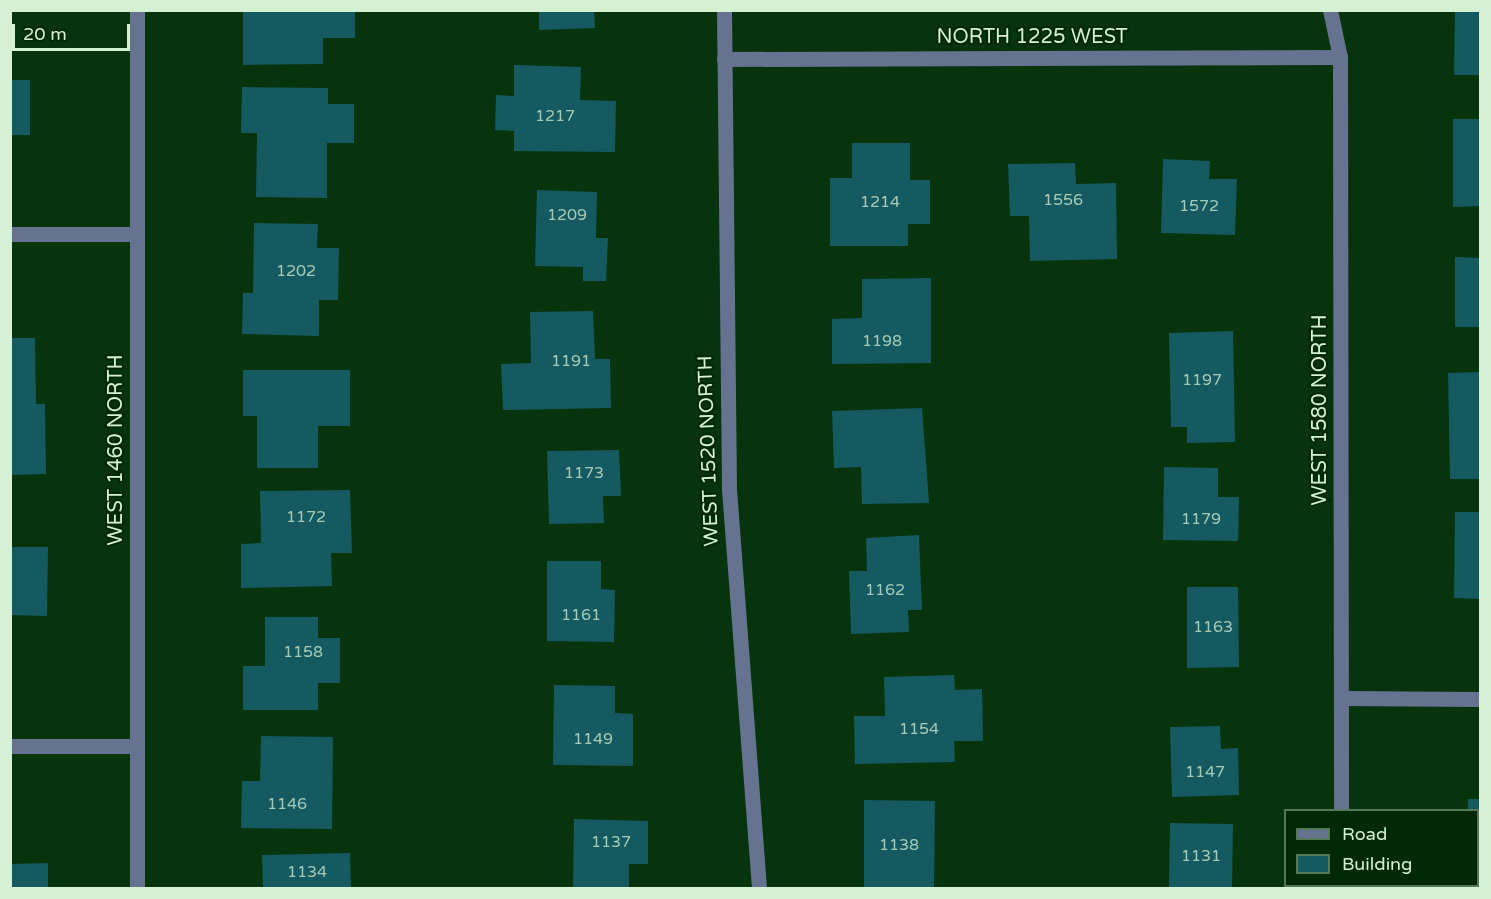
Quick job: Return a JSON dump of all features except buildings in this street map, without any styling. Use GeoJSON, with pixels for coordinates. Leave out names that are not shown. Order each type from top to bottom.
{"type":"FeatureCollection","features":[{"type":"Feature","properties":{"kind":"street","name":"WEST 1460 NORTH"},"geometry":{"type":"LineString","coordinates":[[138,10],[138,888]]}},
{"type":"Feature","properties":{"kind":"street","name":"WEST 1520 NORTH"},"geometry":{"type":"LineString","coordinates":[[724,10],[729,489],[755,804],[759,888]]}},
{"type":"Feature","properties":{"kind":"street","name":"WEST 1580 NORTH"},"geometry":{"type":"LineString","coordinates":[[1330,10],[1340,57],[1341,809]]}},
{"type":"Feature","properties":{"kind":"street","name":"NORTH 1225 WEST"},"geometry":{"type":"LineString","coordinates":[[724,59],[1340,57]]}},
{"type":"Feature","properties":{"kind":"street"},"geometry":{"type":"LineString","coordinates":[[10,234],[138,234]]}},
{"type":"Feature","properties":{"kind":"street"},"geometry":{"type":"LineString","coordinates":[[1341,698],[1480,699]]}},
{"type":"Feature","properties":{"kind":"street"},"geometry":{"type":"LineString","coordinates":[[10,746],[138,746]]}}]}
